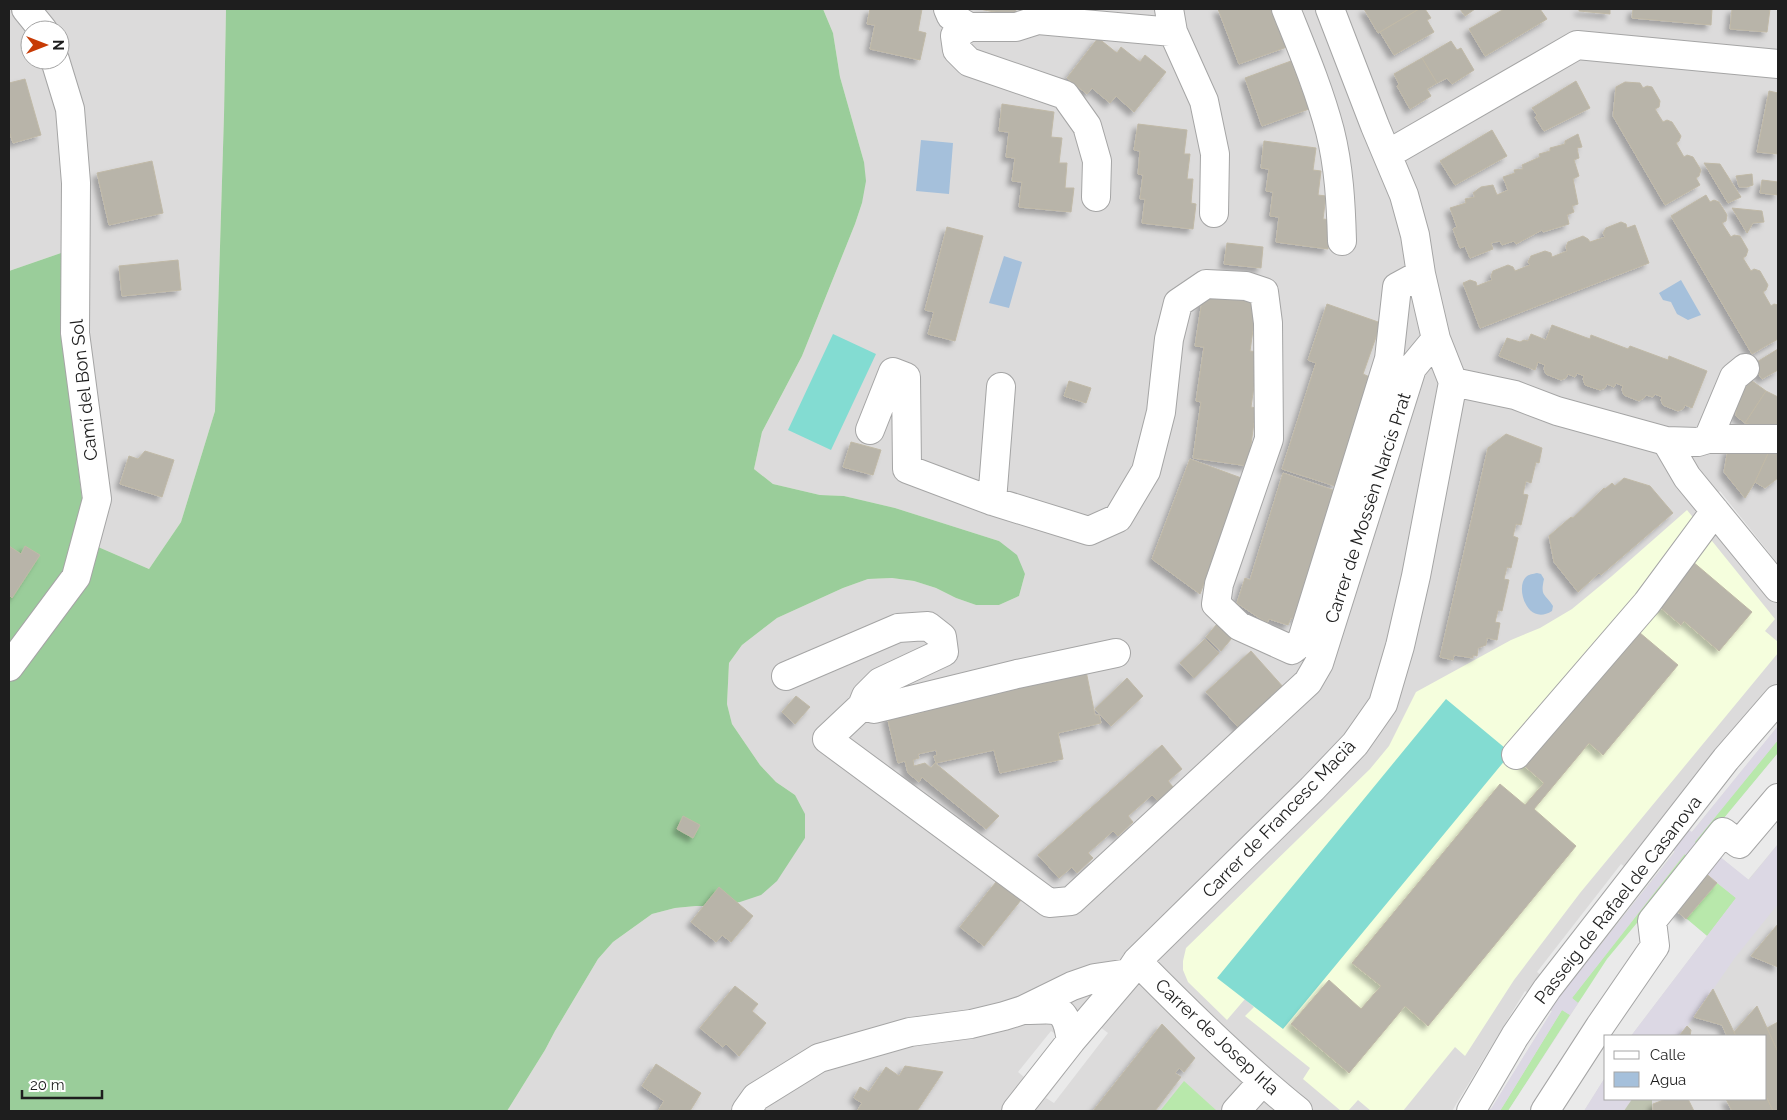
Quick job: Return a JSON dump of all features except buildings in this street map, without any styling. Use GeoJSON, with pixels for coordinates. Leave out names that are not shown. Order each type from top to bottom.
{"type":"FeatureCollection","features":[{"type":"Feature","properties":{"kind":"street"},"geometry":{"type":"LineString","coordinates":[[26,9],[35,20]]}},
{"type":"Feature","properties":{"kind":"street"},"geometry":{"type":"LineString","coordinates":[[948,9],[951,16],[969,27]]}},
{"type":"Feature","properties":{"kind":"street"},"geometry":{"type":"LineString","coordinates":[[1286,9],[1310,69],[1330,132],[1341,195],[1342,241]]}},
{"type":"Feature","properties":{"kind":"street"},"geometry":{"type":"LineString","coordinates":[[1330,9],[1410,212],[1421,274],[1436,339],[1454,382],[1515,395],[1557,411],[1666,441],[1778,439]]}},
{"type":"Feature","properties":{"kind":"street"},"geometry":{"type":"LineString","coordinates":[[1096,197],[1097,161],[1087,126],[1065,95],[969,62],[957,50],[954,36],[969,27],[1016,27],[1038,14],[1171,20],[1204,101],[1215,154],[1214,213]]}},
{"type":"Feature","properties":{"kind":"street"},"geometry":{"type":"LineString","coordinates":[[1388,154],[1577,44],[1778,64]]}},
{"type":"Feature","properties":{"kind":"street","name":"Camí del Bon Sol"},"geometry":{"type":"LineString","coordinates":[[9,667],[76,577],[97,500],[75,333],[76,182],[70,109],[58,70]]}},
{"type":"Feature","properties":{"kind":"street"},"geometry":{"type":"LineString","coordinates":[[870,430],[893,372],[906,377],[907,469],[992,501],[1089,531],[1118,518],[1146,471],[1161,412],[1169,339],[1178,303],[1206,284],[1246,286],[1264,292],[1268,323],[1269,439],[1219,584],[1216,604],[1239,626],[1292,650],[1301,642],[1389,359],[1397,287],[1421,274]]}},
{"type":"Feature","properties":{"kind":"street","name":"Carrer de Mossèn Narcís Prat"},"geometry":{"type":"LineString","coordinates":[[862,706],[827,739],[1049,903],[1071,901],[1308,682],[1319,663],[1412,368],[1436,339]]}},
{"type":"Feature","properties":{"kind":"street"},"geometry":{"type":"LineString","coordinates":[[1683,469],[1687,453],[1703,441],[1734,377],[1745,368]]}},
{"type":"Feature","properties":{"kind":"street","name":"Carrer de Francesc Macià"},"geometry":{"type":"LineString","coordinates":[[1016,1111],[1133,967],[1355,744],[1382,704],[1400,646],[1414,585],[1454,382]]}},
{"type":"Feature","properties":{"kind":"street"},"geometry":{"type":"LineString","coordinates":[[992,501],[1000,387]]}},
{"type":"Feature","properties":{"kind":"street"},"geometry":{"type":"LineString","coordinates":[[1666,441],[1683,469],[1778,588]]}},
{"type":"Feature","properties":{"kind":"street"},"geometry":{"type":"LineString","coordinates":[[1516,755],[1647,603],[1715,511]]}},
{"type":"Feature","properties":{"kind":"street"},"geometry":{"type":"LineString","coordinates":[[786,676],[898,628],[928,626],[942,637],[944,652],[880,682],[866,696],[862,706],[874,709],[1017,674],[1116,653]]}},
{"type":"Feature","properties":{"kind":"street","name":"Passeig de Rafael de Casanova"},"geometry":{"type":"LineString","coordinates":[[1471,1111],[1515,1036],[1547,989],[1726,759],[1778,699]]}},
{"type":"Feature","properties":{"kind":"street"},"geometry":{"type":"LineString","coordinates":[[1545,1111],[1655,946],[1652,921],[1724,832],[1739,844],[1778,798]]}},
{"type":"Feature","properties":{"kind":"street"},"geometry":{"type":"LineString","coordinates":[[746,1111],[756,1097],[819,1058],[910,1032],[971,1024],[1023,1010],[1072,986],[1133,967]]}},
{"type":"Feature","properties":{"kind":"street","name":"Carrer de Josep Irla"},"geometry":{"type":"LineString","coordinates":[[1133,967],[1185,1010],[1262,1082],[1298,1111]]}},
{"type":"Feature","properties":{"kind":"street"},"geometry":{"type":"LineString","coordinates":[[1023,1010],[1054,1009],[1064,1015],[1068,1022],[1071,1041]]}},
{"type":"Feature","properties":{"kind":"street"},"geometry":{"type":"LineString","coordinates":[[1236,1111],[1262,1082]]}},
{"type":"Feature","properties":{"kind":"shaded area"},"geometry":{"type":"Polygon","coordinates":[[[9,9],[226,9],[215,411],[181,522],[149,569],[82,540],[82,498],[62,338],[61,253],[9,271],[9,9]]]}},
{"type":"Feature","properties":{"kind":"shaded area"},"geometry":{"type":"Polygon","coordinates":[[[823,9],[1778,9],[1778,1111],[507,1111],[598,959],[613,942],[652,914],[675,908],[715,906],[791,858],[805,838],[795,795],[776,782],[760,765],[732,724],[727,704],[729,663],[742,645],[777,618],[843,588],[868,579],[892,578],[914,581],[976,605],[999,605],[1019,596],[1025,574],[999,541],[895,508],[844,496],[820,495],[773,484],[754,469],[762,432],[802,356],[862,203],[864,162],[840,77],[833,33],[823,9]]]}},
{"type":"Feature","properties":{"kind":"shaded area"},"geometry":{"type":"Polygon","coordinates":[[[833,334],[876,354],[831,450],[788,430],[833,334]]]}},
{"type":"Feature","properties":{"kind":"shaded area"},"geometry":{"type":"Polygon","coordinates":[[[1720,491],[1778,564],[1778,575],[1714,496],[1720,491]]]}},
{"type":"Feature","properties":{"kind":"shaded area"},"geometry":{"type":"Polygon","coordinates":[[[1687,510],[1775,619],[1765,631],[1778,642],[1778,653],[1580,893],[1514,980],[1465,1056],[1455,1047],[1403,1111],[1371,1111],[1358,1100],[1348,1111],[1341,1111],[1303,1079],[1310,1068],[1245,1016],[1254,1007],[1245,999],[1227,1020],[1188,982],[1183,970],[1186,948],[1370,769],[1389,746],[1416,692],[1511,640],[1540,628],[1572,609],[1687,510]]]}},
{"type":"Feature","properties":{"kind":"shaded area"},"geometry":{"type":"Polygon","coordinates":[[[1446,699],[1511,753],[1283,1029],[1217,978],[1446,699]]]}},
{"type":"Feature","properties":{"kind":"shaded area"},"geometry":{"type":"Polygon","coordinates":[[[1778,710],[1778,726],[1691,833],[1684,826],[1778,710]]]}},
{"type":"Feature","properties":{"kind":"shaded area"},"geometry":{"type":"Polygon","coordinates":[[[1778,726],[1778,740],[1695,842],[1700,847],[1691,858],[1684,854],[1572,998],[1578,1003],[1570,1015],[1562,1010],[1500,1111],[1478,1111],[1482,1104],[1491,1109],[1552,1011],[1543,1005],[1557,982],[1567,987],[1675,852],[1668,846],[1684,826],[1692,832],[1778,726]]]}},
{"type":"Feature","properties":{"kind":"shaded area"},"geometry":{"type":"Polygon","coordinates":[[[1778,753],[1778,844],[1748,880],[1719,856],[1674,908],[1707,936],[1632,1035],[1604,1035],[1604,1079],[1584,1111],[1508,1111],[1607,959],[1778,753]]]}},
{"type":"Feature","properties":{"kind":"shaded area"},"geometry":{"type":"Polygon","coordinates":[[[1778,844],[1778,904],[1734,959],[1694,1017],[1680,1035],[1632,1035],[1736,898],[1703,871],[1719,856],[1749,880],[1778,844]]]}},
{"type":"Feature","properties":{"kind":"shaded area"},"geometry":{"type":"Polygon","coordinates":[[[1668,846],[1675,851],[1566,988],[1557,982],[1668,846]]]}},
{"type":"Feature","properties":{"kind":"shaded area"},"geometry":{"type":"Polygon","coordinates":[[[1621,864],[1630,871],[1546,979],[1537,972],[1621,864]]]}},
{"type":"Feature","properties":{"kind":"shaded area"},"geometry":{"type":"Polygon","coordinates":[[[1525,991],[1533,996],[1463,1111],[1452,1111],[1525,991]]]}},
{"type":"Feature","properties":{"kind":"shaded area"},"geometry":{"type":"Polygon","coordinates":[[[1543,1005],[1552,1011],[1491,1109],[1482,1104],[1543,1005]]]}},
{"type":"Feature","properties":{"kind":"shaded area"},"geometry":{"type":"Polygon","coordinates":[[[1100,1027],[1108,1033],[1054,1103],[1046,1098],[1100,1027]]]}},
{"type":"Feature","properties":{"kind":"shaded area"},"geometry":{"type":"Polygon","coordinates":[[[1051,1031],[1058,1036],[1024,1077],[1018,1072],[1051,1031]]]}},
{"type":"Feature","properties":{"kind":"shaded area"},"geometry":{"type":"Polygon","coordinates":[[[1604,1079],[1604,1100],[1631,1100],[1623,1111],[1584,1111],[1604,1079]]]}},
{"type":"Feature","properties":{"kind":"shaded area"},"geometry":{"type":"Polygon","coordinates":[[[1631,1100],[1652,1100],[1652,1111],[1624,1111],[1631,1100]]]}},
{"type":"Feature","properties":{"kind":"green space"},"geometry":{"type":"Polygon","coordinates":[[[226,9],[823,9],[833,33],[840,77],[864,162],[866,181],[862,203],[855,224],[802,356],[762,432],[754,469],[773,484],[820,495],[844,496],[895,508],[999,541],[1017,555],[1025,574],[1019,596],[999,605],[976,605],[914,581],[892,578],[868,579],[843,588],[777,618],[742,645],[729,663],[727,704],[732,724],[760,765],[776,782],[795,795],[805,814],[805,838],[777,881],[761,895],[740,902],[715,906],[675,908],[652,914],[613,942],[598,959],[507,1111],[9,1111],[9,271],[61,253],[62,338],[82,498],[82,540],[149,569],[181,522],[215,411],[226,9]]]}},
{"type":"Feature","properties":{"kind":"green space"},"geometry":{"type":"Polygon","coordinates":[[[1778,740],[1778,753],[1700,847],[1694,842],[1778,740]]]}},
{"type":"Feature","properties":{"kind":"green space"},"geometry":{"type":"Polygon","coordinates":[[[1685,854],[1691,858],[1578,1003],[1572,998],[1685,854]]]}},
{"type":"Feature","properties":{"kind":"green space"},"geometry":{"type":"Polygon","coordinates":[[[1717,883],[1736,898],[1707,936],[1686,919],[1717,883]]]}},
{"type":"Feature","properties":{"kind":"green space"},"geometry":{"type":"Polygon","coordinates":[[[1562,1010],[1570,1015],[1508,1111],[1500,1111],[1562,1010]]]}},
{"type":"Feature","properties":{"kind":"green space"},"geometry":{"type":"Polygon","coordinates":[[[1184,1081],[1217,1111],[1160,1111],[1184,1081]]]}},
{"type":"Feature","properties":{"kind":"water"},"geometry":{"type":"Polygon","coordinates":[[[921,140],[953,143],[949,194],[916,191],[921,140]]]}},
{"type":"Feature","properties":{"kind":"water"},"geometry":{"type":"Polygon","coordinates":[[[1004,256],[1022,262],[1009,308],[989,303],[1004,256]]]}},
{"type":"Feature","properties":{"kind":"water"},"geometry":{"type":"Polygon","coordinates":[[[1681,280],[1701,315],[1688,320],[1677,314],[1671,302],[1663,300],[1659,293],[1681,280]]]}},
{"type":"Feature","properties":{"kind":"water"},"geometry":{"type":"Polygon","coordinates":[[[1537,573],[1541,574],[1544,579],[1543,592],[1553,606],[1552,611],[1543,615],[1536,614],[1525,604],[1522,589],[1526,577],[1537,573]]]}}]}
